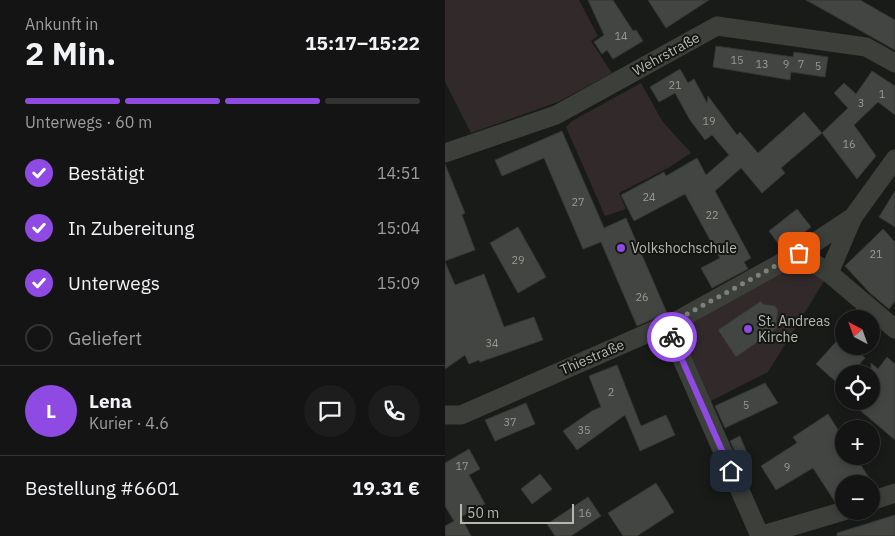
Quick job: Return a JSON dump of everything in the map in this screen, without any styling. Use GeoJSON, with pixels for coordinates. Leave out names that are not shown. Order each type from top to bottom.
{"type":"FeatureCollection","features":[{"type":"Feature","properties":{"kind":"street","name":"Wehrstraße"},"geometry":{"type":"LineString","coordinates":[[445,153],[556,115],[717,26],[866,47],[895,63]]}},
{"type":"Feature","properties":{"kind":"street","name":"Thiestraße"},"geometry":{"type":"LineString","coordinates":[[445,415],[461,415],[667,325],[799,253],[853,217],[895,159]]}},
{"type":"Feature","properties":{"kind":"street"},"geometry":{"type":"LineString","coordinates":[[829,273],[853,217]]}},
{"type":"Feature","properties":{"kind":"street"},"geometry":{"type":"LineString","coordinates":[[799,253],[829,273],[895,329]]}},
{"type":"Feature","properties":{"kind":"street"},"geometry":{"type":"LineString","coordinates":[[667,325],[760,536],[835,514]]}},
{"type":"Feature","properties":{"kind":"street"},"geometry":{"type":"LineString","coordinates":[[880,498],[895,492]]}},
{"type":"Feature","properties":{"kind":"shaded area"},"geometry":{"type":"Polygon","coordinates":[[[445,0],[579,0],[598,36],[591,41],[612,73],[558,102],[471,133],[445,82],[445,0]]]}},
{"type":"Feature","properties":{"kind":"shaded area"},"geometry":{"type":"Polygon","coordinates":[[[641,83],[662,121],[691,153],[668,168],[619,193],[626,209],[605,216],[566,127],[572,121],[641,83]]]}},
{"type":"Feature","properties":{"kind":"shaded area"},"geometry":{"type":"Polygon","coordinates":[[[799,253],[829,273],[768,372],[703,405],[667,325],[799,253]]]}},
{"type":"Feature","properties":{"kind":"building"},"geometry":{"type":"Polygon","coordinates":[[[588,0],[613,0],[633,31],[636,30],[643,41],[613,59],[607,50],[602,54],[594,42],[604,35],[588,0]]]}},
{"type":"Feature","properties":{"kind":"building"},"geometry":{"type":"Polygon","coordinates":[[[648,0],[709,0],[666,28],[648,0]]]}},
{"type":"Feature","properties":{"kind":"building"},"geometry":{"type":"Polygon","coordinates":[[[806,0],[860,0],[895,20],[895,50],[806,0]]]}},
{"type":"Feature","properties":{"kind":"building"},"geometry":{"type":"Polygon","coordinates":[[[716,46],[793,57],[794,52],[828,57],[825,77],[791,72],[790,80],[713,67],[716,46]]]}},
{"type":"Feature","properties":{"kind":"building"},"geometry":{"type":"Polygon","coordinates":[[[680,69],[688,83],[694,79],[707,103],[708,96],[737,135],[740,132],[758,153],[804,112],[822,133],[781,168],[785,173],[762,193],[741,168],[715,191],[751,258],[744,262],[748,269],[712,288],[701,268],[720,258],[685,194],[634,221],[621,195],[664,172],[666,176],[697,158],[706,175],[729,155],[712,135],[705,140],[690,120],[675,93],[659,102],[650,87],[680,69]]]}},
{"type":"Feature","properties":{"kind":"building"},"geometry":{"type":"Polygon","coordinates":[[[872,71],[895,86],[895,115],[878,102],[854,125],[876,156],[857,179],[822,133],[848,108],[834,93],[844,83],[856,94],[872,71]]]}},
{"type":"Feature","properties":{"kind":"building"},"geometry":{"type":"Polygon","coordinates":[[[562,131],[604,228],[626,218],[667,313],[637,326],[601,242],[583,249],[544,158],[502,176],[495,160],[562,131]]]}},
{"type":"Feature","properties":{"kind":"building"},"geometry":{"type":"Polygon","coordinates":[[[445,164],[465,213],[462,215],[475,250],[445,261],[445,164]]]}},
{"type":"Feature","properties":{"kind":"building"},"geometry":{"type":"Polygon","coordinates":[[[895,191],[895,227],[879,217],[895,191]]]}},
{"type":"Feature","properties":{"kind":"building"},"geometry":{"type":"Polygon","coordinates":[[[797,209],[811,227],[782,249],[769,231],[797,209]]]}},
{"type":"Feature","properties":{"kind":"building"},"geometry":{"type":"Polygon","coordinates":[[[518,227],[546,277],[518,293],[490,243],[518,227]]]}},
{"type":"Feature","properties":{"kind":"building"},"geometry":{"type":"Polygon","coordinates":[[[883,229],[895,242],[895,301],[889,309],[870,293],[845,266],[883,229]]]}},
{"type":"Feature","properties":{"kind":"building"},"geometry":{"type":"Polygon","coordinates":[[[445,262],[455,285],[484,274],[504,327],[534,317],[543,340],[480,362],[479,360],[469,364],[465,355],[445,369],[445,262]]]}},
{"type":"Feature","properties":{"kind":"building","name":"St. Andreas Kirche"},"geometry":{"type":"Polygon","coordinates":[[[761,301],[763,304],[775,306],[778,310],[776,324],[779,327],[736,357],[718,330],[761,301]]]}},
{"type":"Feature","properties":{"kind":"building"},"geometry":{"type":"Polygon","coordinates":[[[835,343],[835,355],[862,355],[865,358],[859,365],[835,365],[835,381],[816,364],[835,343]]]}},
{"type":"Feature","properties":{"kind":"building"},"geometry":{"type":"Polygon","coordinates":[[[887,357],[895,364],[895,440],[880,427],[880,420],[871,420],[860,410],[880,410],[880,366],[887,357]]]}},
{"type":"Feature","properties":{"kind":"building"},"geometry":{"type":"Polygon","coordinates":[[[617,365],[641,426],[666,415],[675,435],[640,451],[625,415],[577,450],[563,431],[601,407],[589,376],[617,365]]]}},
{"type":"Feature","properties":{"kind":"building"},"geometry":{"type":"Polygon","coordinates":[[[765,383],[778,403],[725,428],[715,406],[765,383]]]}},
{"type":"Feature","properties":{"kind":"building"},"geometry":{"type":"Polygon","coordinates":[[[526,403],[535,424],[495,441],[485,420],[526,403]]]}},
{"type":"Feature","properties":{"kind":"building"},"geometry":{"type":"Polygon","coordinates":[[[828,414],[835,425],[835,465],[861,465],[867,475],[835,475],[835,502],[813,468],[776,490],[761,466],[797,443],[793,437],[828,414]]]}},
{"type":"Feature","properties":{"kind":"building"},"geometry":{"type":"Polygon","coordinates":[[[740,436],[749,458],[740,462],[730,441],[740,436]]]}},
{"type":"Feature","properties":{"kind":"building"},"geometry":{"type":"Polygon","coordinates":[[[469,449],[480,469],[469,475],[485,504],[461,517],[471,536],[445,536],[445,526],[454,521],[445,506],[445,463],[469,449]]]}},
{"type":"Feature","properties":{"kind":"building"},"geometry":{"type":"Polygon","coordinates":[[[540,474],[552,489],[532,504],[521,489],[540,474]]]}},
{"type":"Feature","properties":{"kind":"building"},"geometry":{"type":"Polygon","coordinates":[[[656,483],[674,512],[637,536],[623,536],[608,513],[656,483]]]}},
{"type":"Feature","properties":{"kind":"building"},"geometry":{"type":"Polygon","coordinates":[[[588,497],[601,516],[571,536],[555,536],[547,524],[588,497]]]}},
{"type":"Feature","properties":{"kind":"building"},"geometry":{"type":"Polygon","coordinates":[[[895,515],[895,536],[837,536],[837,533],[895,515]]]}},
{"type":"Feature","properties":{"kind":"way so far"},"geometry":{"type":"LineString","coordinates":[[672,337],[667,325],[799,253]]}},
{"type":"Feature","properties":{"kind":"place","name":"Volkshochschule"},"geometry":{"type":"Point","coordinates":[621,248]}},
{"type":"Feature","properties":{"kind":"place","name":"St. Andreas Kirche"},"geometry":{"type":"Point","coordinates":[748,329]}},
{"type":"Feature","properties":{"kind":"route"},"geometry":{"type":"LineString","coordinates":[[672,337],[731,471]]}}]}
